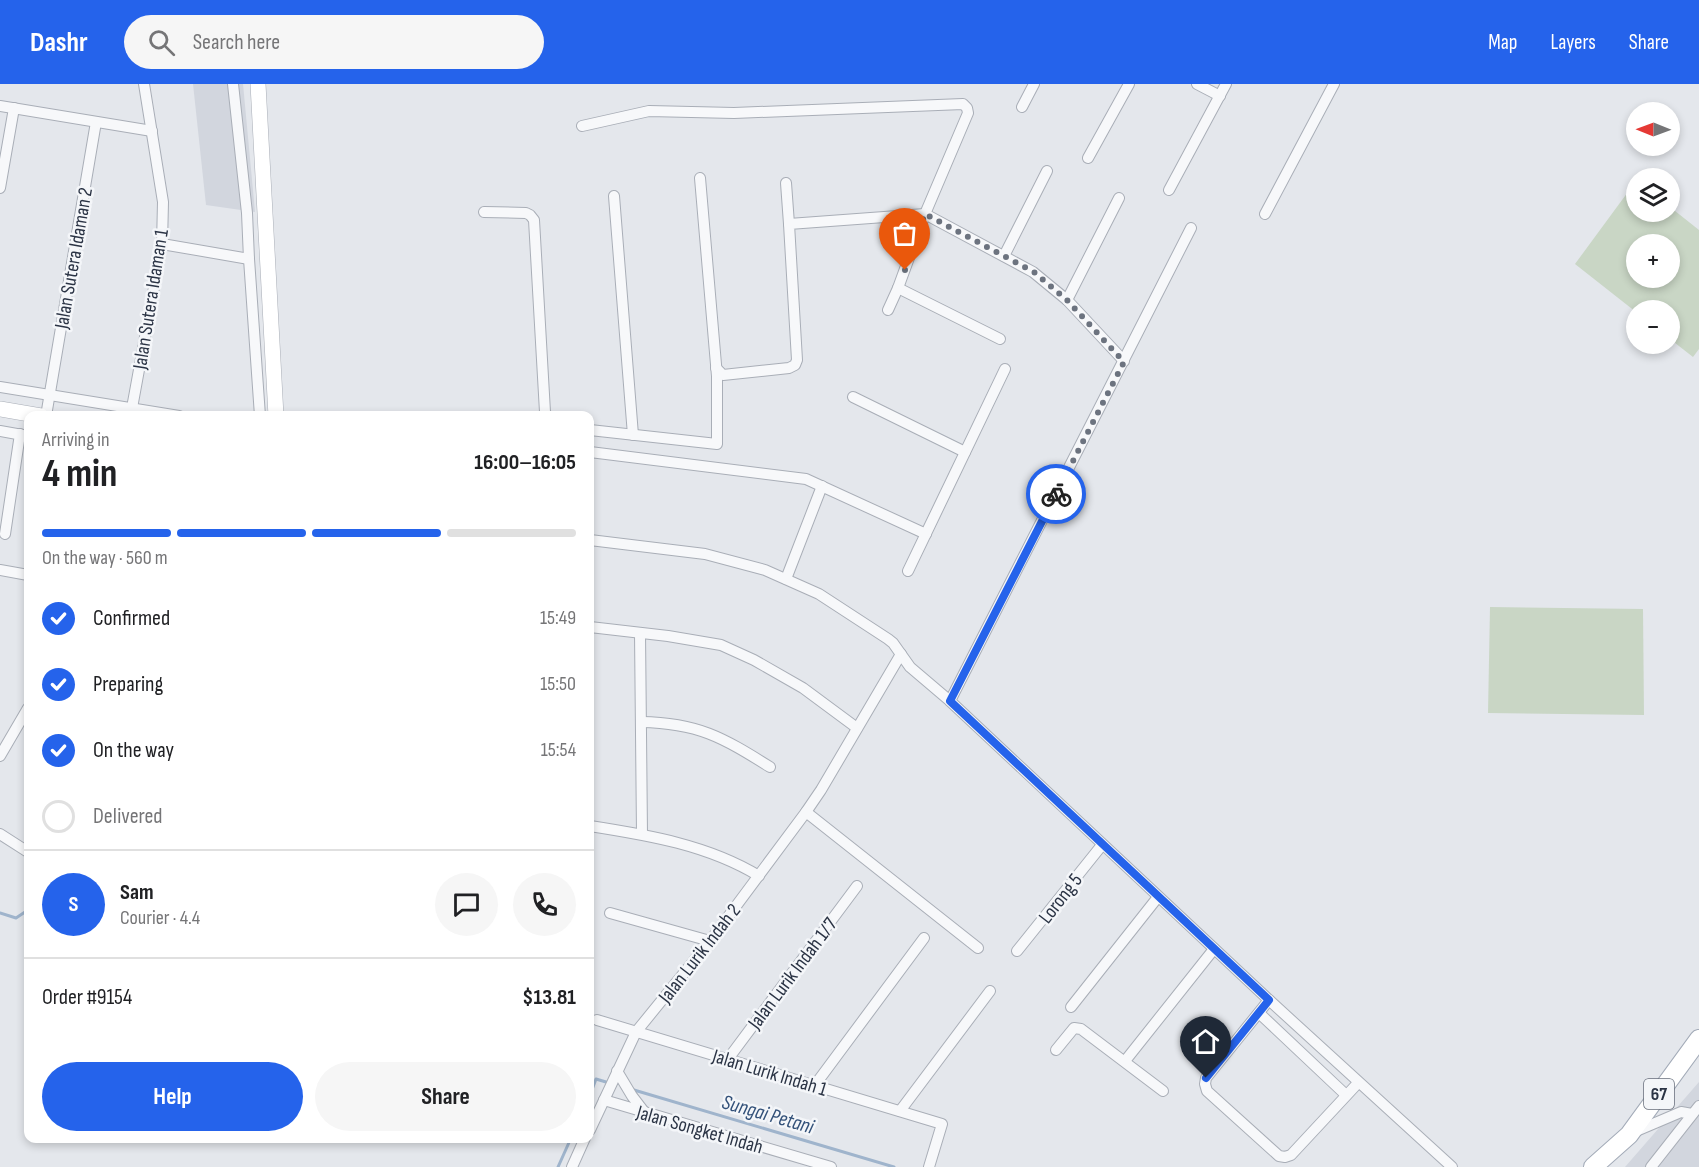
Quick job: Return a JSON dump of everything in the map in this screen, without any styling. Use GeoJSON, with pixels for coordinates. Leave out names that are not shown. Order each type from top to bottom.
{"type":"FeatureCollection","features":[{"type":"Feature","properties":{"kind":"main road","name":"67"},"geometry":{"type":"LineString","coordinates":[[1593,1167],[1629,1135],[1699,1039]]}},
{"type":"Feature","properties":{"kind":"street","name":"Jalan Sutera Idaman 1"},"geometry":{"type":"LineString","coordinates":[[132,408],[162,243],[163,202],[144,84]]}},
{"type":"Feature","properties":{"kind":"street"},"geometry":{"type":"LineString","coordinates":[[233,84],[247,213],[260,411]]}},
{"type":"Feature","properties":{"kind":"street"},"geometry":{"type":"LineString","coordinates":[[258,84],[276,411]]}},
{"type":"Feature","properties":{"kind":"street"},"geometry":{"type":"LineString","coordinates":[[1022,108],[1034,84]]}},
{"type":"Feature","properties":{"kind":"street"},"geometry":{"type":"LineString","coordinates":[[1088,158],[1129,84]]}},
{"type":"Feature","properties":{"kind":"street"},"geometry":{"type":"LineString","coordinates":[[1197,84],[1220,96]]}},
{"type":"Feature","properties":{"kind":"street"},"geometry":{"type":"LineString","coordinates":[[1168,190],[1226,84]]}},
{"type":"Feature","properties":{"kind":"street"},"geometry":{"type":"LineString","coordinates":[[1265,214],[1334,84]]}},
{"type":"Feature","properties":{"kind":"street"},"geometry":{"type":"LineString","coordinates":[[582,126],[649,111],[734,113],[963,104],[968,113],[925,214],[888,310]]}},
{"type":"Feature","properties":{"kind":"street"},"geometry":{"type":"LineString","coordinates":[[0,106],[152,131]]}},
{"type":"Feature","properties":{"kind":"street"},"geometry":{"type":"LineString","coordinates":[[0,188],[14,108]]}},
{"type":"Feature","properties":{"kind":"street","name":"Jalan Sutera Idaman 2"},"geometry":{"type":"LineString","coordinates":[[47,411],[96,122]]}},
{"type":"Feature","properties":{"kind":"street"},"geometry":{"type":"LineString","coordinates":[[1004,256],[1047,171]]}},
{"type":"Feature","properties":{"kind":"street"},"geometry":{"type":"LineString","coordinates":[[594,430],[717,444],[716,368],[700,178]]}},
{"type":"Feature","properties":{"kind":"street"},"geometry":{"type":"LineString","coordinates":[[716,368],[723,375],[789,368],[795,365],[786,183]]}},
{"type":"Feature","properties":{"kind":"street"},"geometry":{"type":"LineString","coordinates":[[614,196],[633,435]]}},
{"type":"Feature","properties":{"kind":"street"},"geometry":{"type":"LineString","coordinates":[[1067,300],[1119,198]]}},
{"type":"Feature","properties":{"kind":"street"},"geometry":{"type":"LineString","coordinates":[[484,212],[526,213],[534,220],[545,411]]}},
{"type":"Feature","properties":{"kind":"street"},"geometry":{"type":"LineString","coordinates":[[789,224],[925,214],[1034,272],[1067,300],[1124,362]]}},
{"type":"Feature","properties":{"kind":"street"},"geometry":{"type":"LineString","coordinates":[[950,701],[1191,228]]}},
{"type":"Feature","properties":{"kind":"street"},"geometry":{"type":"LineString","coordinates":[[162,243],[249,259]]}},
{"type":"Feature","properties":{"kind":"street"},"geometry":{"type":"LineString","coordinates":[[898,288],[1000,339]]}},
{"type":"Feature","properties":{"kind":"street"},"geometry":{"type":"LineString","coordinates":[[908,571],[1005,369]]}},
{"type":"Feature","properties":{"kind":"street"},"geometry":{"type":"LineString","coordinates":[[0,387],[150,411]]}},
{"type":"Feature","properties":{"kind":"street"},"geometry":{"type":"LineString","coordinates":[[853,397],[965,452]]}},
{"type":"Feature","properties":{"kind":"street"},"geometry":{"type":"LineString","coordinates":[[0,409],[24,413]]}},
{"type":"Feature","properties":{"kind":"street"},"geometry":{"type":"LineString","coordinates":[[0,431],[24,435],[5,534]]}},
{"type":"Feature","properties":{"kind":"street"},"geometry":{"type":"LineString","coordinates":[[594,452],[806,479],[926,534]]}},
{"type":"Feature","properties":{"kind":"street"},"geometry":{"type":"LineString","coordinates":[[786,579],[822,486]]}},
{"type":"Feature","properties":{"kind":"street"},"geometry":{"type":"LineString","coordinates":[[594,540],[705,554],[765,570],[819,594],[893,643],[910,667],[950,701],[1358,1083],[1452,1167]]}},
{"type":"Feature","properties":{"kind":"street"},"geometry":{"type":"LineString","coordinates":[[1,573],[24,575]]}},
{"type":"Feature","properties":{"kind":"street"},"geometry":{"type":"LineString","coordinates":[[594,627],[721,645],[754,660],[803,688],[857,728]]}},
{"type":"Feature","properties":{"kind":"street"},"geometry":{"type":"LineString","coordinates":[[640,633],[642,834]]}},
{"type":"Feature","properties":{"kind":"street","name":"Jalan Lurik Indah 2"},"geometry":{"type":"LineString","coordinates":[[594,1121],[636,1032],[710,941],[806,812],[901,654]]}},
{"type":"Feature","properties":{"kind":"street"},"geometry":{"type":"LineString","coordinates":[[0,756],[24,715]]}},
{"type":"Feature","properties":{"kind":"street"},"geometry":{"type":"LineString","coordinates":[[641,722],[679,724],[699,729],[731,743],[770,767]]}},
{"type":"Feature","properties":{"kind":"street"},"geometry":{"type":"LineString","coordinates":[[806,812],[978,948]]}},
{"type":"Feature","properties":{"kind":"street"},"geometry":{"type":"LineString","coordinates":[[594,826],[642,834],[723,857],[759,876]]}},
{"type":"Feature","properties":{"kind":"street"},"geometry":{"type":"LineString","coordinates":[[0,834],[24,849]]}},
{"type":"Feature","properties":{"kind":"street","name":"Lorong 5"},"geometry":{"type":"LineString","coordinates":[[1017,951],[1102,845]]}},
{"type":"Feature","properties":{"kind":"street","name":"Jalan Lurik Indah 1/7"},"geometry":{"type":"LineString","coordinates":[[728,1059],[857,886]]}},
{"type":"Feature","properties":{"kind":"street"},"geometry":{"type":"LineString","coordinates":[[1071,1007],[1158,897]]}},
{"type":"Feature","properties":{"kind":"street"},"geometry":{"type":"LineString","coordinates":[[610,913],[710,941]]}},
{"type":"Feature","properties":{"kind":"street"},"geometry":{"type":"LineString","coordinates":[[815,1085],[924,938]]}},
{"type":"Feature","properties":{"kind":"street"},"geometry":{"type":"LineString","coordinates":[[1125,1061],[1214,949]]}},
{"type":"Feature","properties":{"kind":"street"},"geometry":{"type":"LineString","coordinates":[[900,1111],[990,991]]}},
{"type":"Feature","properties":{"kind":"street"},"geometry":{"type":"LineString","coordinates":[[1269,1000],[1206,1078],[1207,1090],[1223,1105],[1279,1156],[1285,1157],[1291,1155],[1358,1083]]}},
{"type":"Feature","properties":{"kind":"street"},"geometry":{"type":"LineString","coordinates":[[1259,1013],[1346,1095]]}},
{"type":"Feature","properties":{"kind":"street","name":"Jalan Lurik Indah 1"},"geometry":{"type":"LineString","coordinates":[[597,1020],[942,1124],[929,1167]]}},
{"type":"Feature","properties":{"kind":"street"},"geometry":{"type":"LineString","coordinates":[[1056,1050],[1070,1031],[1074,1028],[1081,1029],[1163,1091]]}},
{"type":"Feature","properties":{"kind":"street"},"geometry":{"type":"LineString","coordinates":[[617,1071],[645,1113]]}},
{"type":"Feature","properties":{"kind":"street","name":"Jalan Songket Indah"},"geometry":{"type":"LineString","coordinates":[[604,1100],[831,1167]]}},
{"type":"Feature","properties":{"kind":"street"},"geometry":{"type":"LineString","coordinates":[[1629,1135],[1681,1112],[1697,1108]]}},
{"type":"Feature","properties":{"kind":"street"},"geometry":{"type":"LineString","coordinates":[[1651,1167],[1697,1108]]}},
{"type":"Feature","properties":{"kind":"street"},"geometry":{"type":"LineString","coordinates":[[572,1167],[583,1143]]}},
{"type":"Feature","properties":{"kind":"shaded area"},"geometry":{"type":"Polygon","coordinates":[[[193,84],[243,84],[255,212],[206,205],[193,84]]]}},
{"type":"Feature","properties":{"kind":"shaded area"},"geometry":{"type":"Polygon","coordinates":[[[1699,1082],[1699,1167],[1625,1167],[1699,1082]]]}},
{"type":"Feature","properties":{"kind":"green space"},"geometry":{"type":"Polygon","coordinates":[[[1626,195],[1626,222],[1680,222],[1680,215],[1699,230],[1699,349],[1693,357],[1680,347],[1680,300],[1626,300],[1626,304],[1575,264],[1626,195]]]}},
{"type":"Feature","properties":{"kind":"green space"},"geometry":{"type":"Polygon","coordinates":[[[1490,607],[1643,609],[1644,715],[1488,713],[1490,607]]]}},
{"type":"Feature","properties":{"kind":"waterway"},"geometry":{"type":"LineString","coordinates":[[0,913],[16,918],[24,913]]}},
{"type":"Feature","properties":{"kind":"waterway","name":"Sungai Petani"},"geometry":{"type":"LineString","coordinates":[[594,1084],[596,1079],[606,1082]]}},
{"type":"Feature","properties":{"kind":"waterway","name":"Sungai Petani"},"geometry":{"type":"LineString","coordinates":[[634,1090],[894,1167]]}},
{"type":"Feature","properties":{"kind":"waterway","name":"Sungai Petani"},"geometry":{"type":"LineString","coordinates":[[558,1167],[569,1143]]}},
{"type":"Feature","properties":{"kind":"way so far"},"geometry":{"type":"LineString","coordinates":[[905,270],[925,214],[1034,272],[1067,300],[1124,362],[1056,494]]}},
{"type":"Feature","properties":{"kind":"route"},"geometry":{"type":"LineString","coordinates":[[1056,494],[950,701],[1269,1000],[1206,1078]]}}]}
